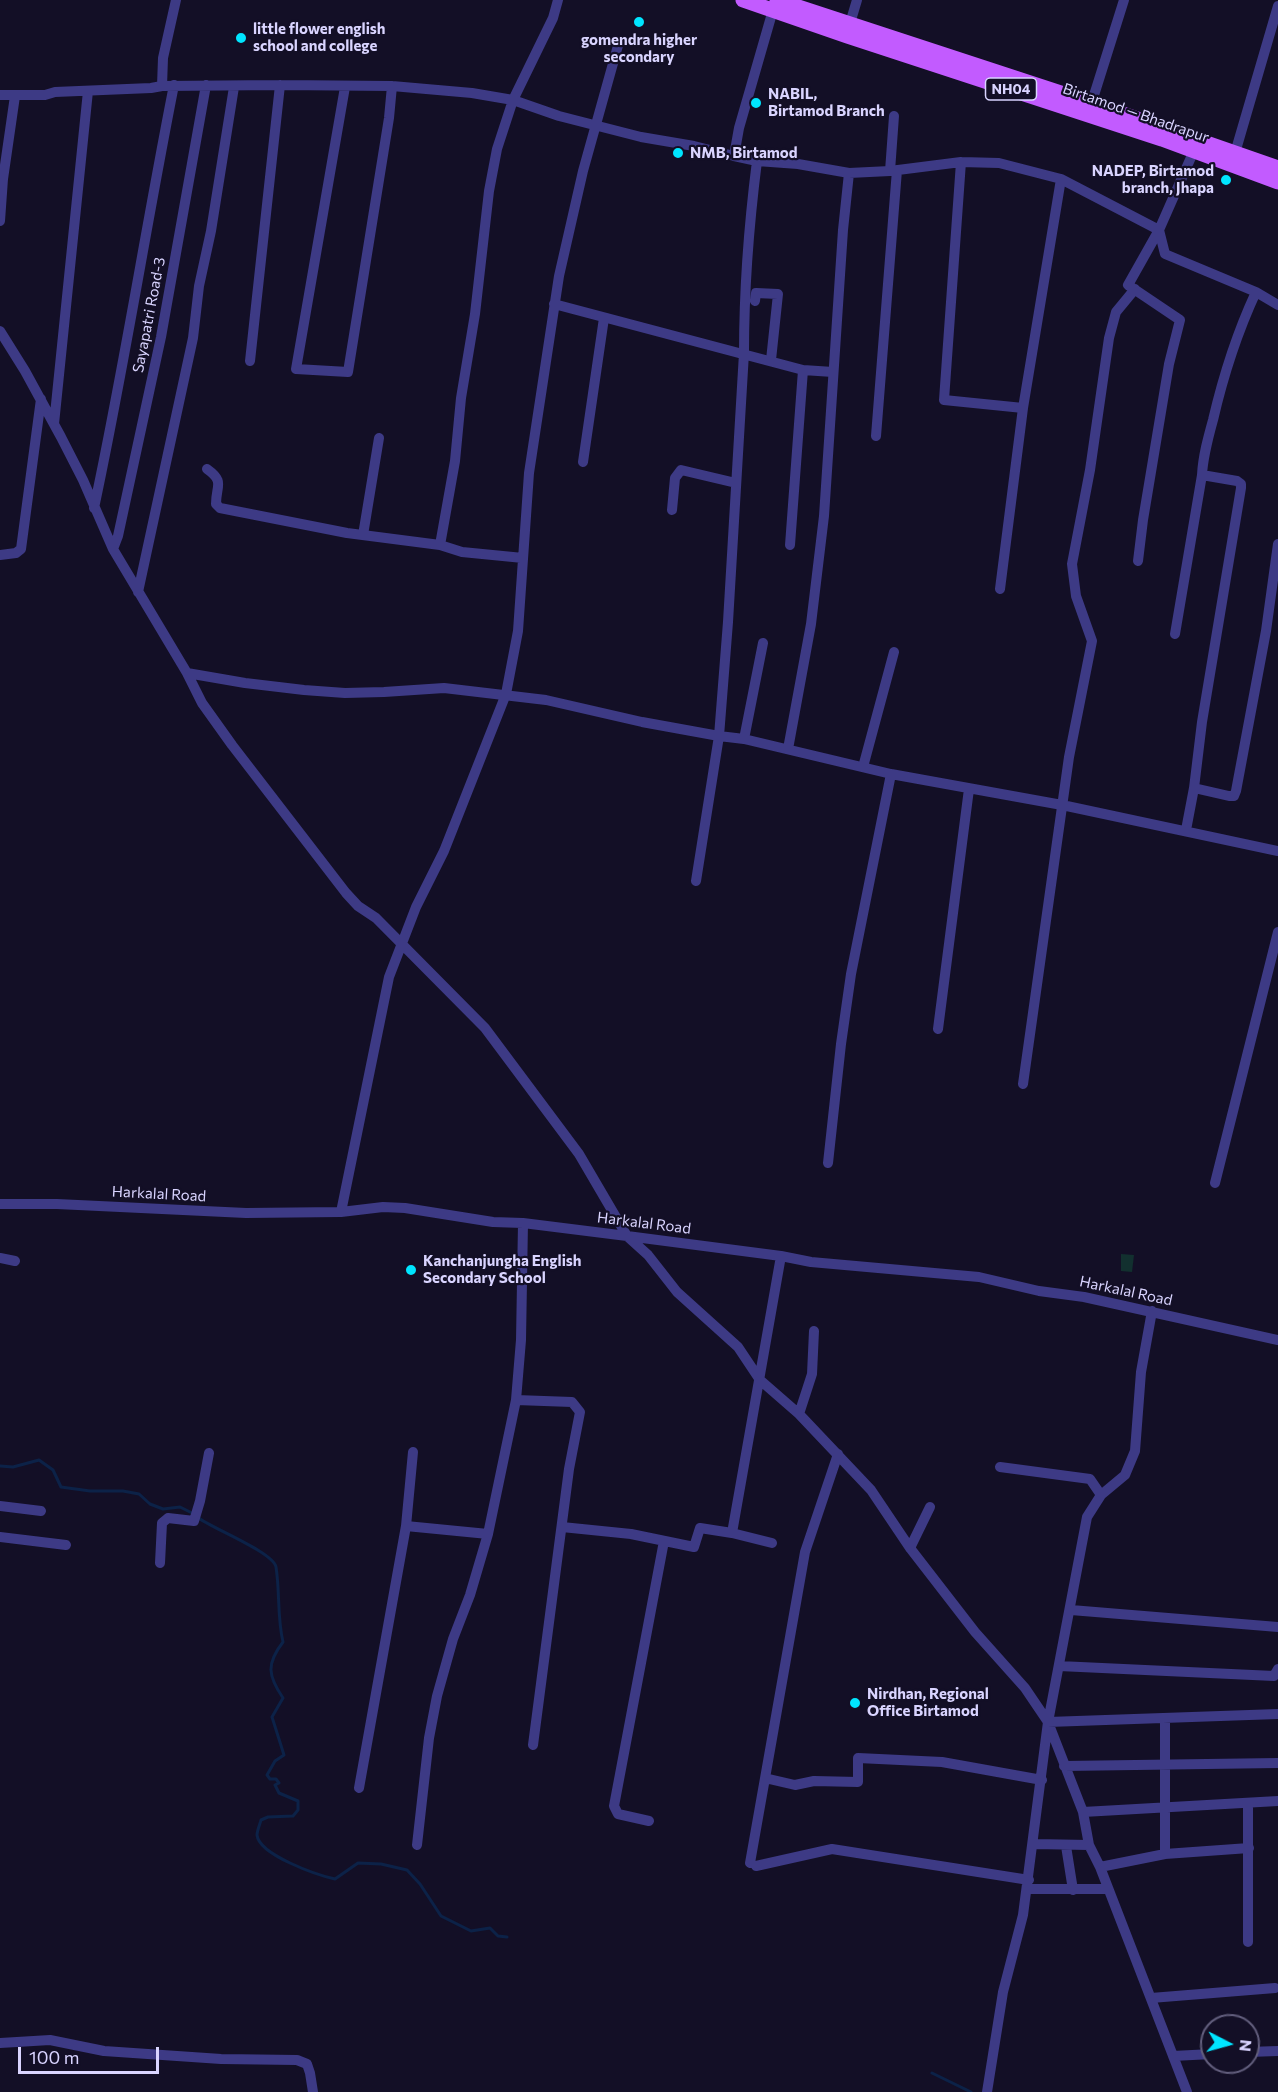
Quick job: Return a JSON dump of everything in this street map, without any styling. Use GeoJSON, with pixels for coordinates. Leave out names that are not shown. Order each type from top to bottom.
{"type":"FeatureCollection","features":[{"type":"Feature","properties":{"kind":"main road","name":"Birtamod — Bhadrapur"},"geometry":{"type":"LineString","coordinates":[[743,0],[775,5],[1196,145],[1235,153],[1278,168]]}},
{"type":"Feature","properties":{"kind":"main road","name":"Birtamod — Bhadrapur"},"geometry":{"type":"LineString","coordinates":[[1196,145],[1230,166],[1278,182]]}},
{"type":"Feature","properties":{"kind":"street"},"geometry":{"type":"LineString","coordinates":[[94,508],[128,338],[154,186],[168,86],[163,58],[176,0]]}},
{"type":"Feature","properties":{"kind":"street"},"geometry":{"type":"LineString","coordinates":[[440,545],[455,461],[461,398],[475,315],[489,191],[497,149],[513,100],[553,18],[558,0]]}},
{"type":"Feature","properties":{"kind":"street"},"geometry":{"type":"LineString","coordinates":[[848,31],[857,0]]}},
{"type":"Feature","properties":{"kind":"street"},"geometry":{"type":"LineString","coordinates":[[1090,109],[1124,0]]}},
{"type":"Feature","properties":{"kind":"street"},"geometry":{"type":"LineString","coordinates":[[734,156],[738,128],[775,5]]}},
{"type":"Feature","properties":{"kind":"street"},"geometry":{"type":"LineString","coordinates":[[1235,153],[1278,6]]}},
{"type":"Feature","properties":{"kind":"street"},"geometry":{"type":"LineString","coordinates":[[341,1212],[389,977],[416,907],[444,851],[506,694],[518,630],[530,462],[554,304],[569,227],[619,42]]}},
{"type":"Feature","properties":{"kind":"street"},"geometry":{"type":"LineString","coordinates":[[0,95],[206,85],[234,87],[392,86],[472,93],[513,100],[559,116],[641,137],[694,146],[757,161],[798,164],[849,173],[893,171],[961,162],[999,163],[1061,179],[1159,230],[1165,254],[1256,292],[1278,305]]}},
{"type":"Feature","properties":{"kind":"street","name":"Sayapatri Road-3"},"geometry":{"type":"LineString","coordinates":[[113,549],[118,536],[161,337],[206,85]]}},
{"type":"Feature","properties":{"kind":"street"},"geometry":{"type":"LineString","coordinates":[[250,361],[280,85]]}},
{"type":"Feature","properties":{"kind":"street"},"geometry":{"type":"LineString","coordinates":[[345,87],[296,369],[348,372],[389,118],[392,86]]}},
{"type":"Feature","properties":{"kind":"street"},"geometry":{"type":"LineString","coordinates":[[138,592],[193,338],[199,286],[211,231],[234,87]]}},
{"type":"Feature","properties":{"kind":"street"},"geometry":{"type":"LineString","coordinates":[[54,424],[88,91]]}},
{"type":"Feature","properties":{"kind":"street"},"geometry":{"type":"LineString","coordinates":[[0,221],[3,179],[15,96]]}},
{"type":"Feature","properties":{"kind":"street"},"geometry":{"type":"LineString","coordinates":[[876,436],[893,171],[894,116]]}},
{"type":"Feature","properties":{"kind":"street"},"geometry":{"type":"LineString","coordinates":[[1138,561],[1169,364],[1180,320],[1128,285],[1159,230],[1196,145]]}},
{"type":"Feature","properties":{"kind":"street"},"geometry":{"type":"LineString","coordinates":[[696,881],[719,736],[744,353],[744,314],[757,161]]}},
{"type":"Feature","properties":{"kind":"street"},"geometry":{"type":"LineString","coordinates":[[961,162],[944,400],[1023,408]]}},
{"type":"Feature","properties":{"kind":"street"},"geometry":{"type":"LineString","coordinates":[[788,749],[811,624],[824,516],[849,173]]}},
{"type":"Feature","properties":{"kind":"street"},"geometry":{"type":"LineString","coordinates":[[1000,588],[1023,408],[1061,179]]}},
{"type":"Feature","properties":{"kind":"street"},"geometry":{"type":"LineString","coordinates":[[1023,1084],[1069,757],[1092,641],[1076,596],[1072,564],[1100,409],[1109,338],[1116,312],[1135,289]]}},
{"type":"Feature","properties":{"kind":"street"},"geometry":{"type":"LineString","coordinates":[[1175,634],[1203,459],[1221,387],[1256,292]]}},
{"type":"Feature","properties":{"kind":"street"},"geometry":{"type":"LineString","coordinates":[[755,301],[756,293],[778,294],[771,360]]}},
{"type":"Feature","properties":{"kind":"street"},"geometry":{"type":"LineString","coordinates":[[554,304],[686,341],[744,353],[803,370],[833,372]]}},
{"type":"Feature","properties":{"kind":"street"},"geometry":{"type":"LineString","coordinates":[[583,462],[604,318]]}},
{"type":"Feature","properties":{"kind":"street"},"geometry":{"type":"LineString","coordinates":[[0,331],[26,371],[54,424],[83,480],[113,549],[187,673],[202,703],[232,746],[346,893],[358,906],[376,918],[494,1038],[579,1154],[627,1236],[648,1255],[677,1292],[738,1347],[760,1380],[799,1414],[871,1490],[910,1548],[975,1632],[1025,1688],[1048,1722],[1083,1812],[1089,1845],[1187,2092]]}},
{"type":"Feature","properties":{"kind":"street"},"geometry":{"type":"LineString","coordinates":[[790,544],[803,370]]}},
{"type":"Feature","properties":{"kind":"street"},"geometry":{"type":"LineString","coordinates":[[0,555],[16,553],[21,549],[41,399]]}},
{"type":"Feature","properties":{"kind":"street"},"geometry":{"type":"LineString","coordinates":[[363,535],[379,438]]}},
{"type":"Feature","properties":{"kind":"street"},"geometry":{"type":"LineString","coordinates":[[207,469],[218,477],[216,504],[220,508],[363,535],[440,545],[462,552],[523,558]]}},
{"type":"Feature","properties":{"kind":"street"},"geometry":{"type":"LineString","coordinates":[[672,510],[675,478],[681,470],[736,483]]}},
{"type":"Feature","properties":{"kind":"street"},"geometry":{"type":"LineString","coordinates":[[1186,830],[1241,488],[1238,481],[1202,475]]}},
{"type":"Feature","properties":{"kind":"street"},"geometry":{"type":"LineString","coordinates":[[1194,788],[1234,796],[1260,665],[1278,544]]}},
{"type":"Feature","properties":{"kind":"street"},"geometry":{"type":"LineString","coordinates":[[744,739],[763,643]]}},
{"type":"Feature","properties":{"kind":"street"},"geometry":{"type":"LineString","coordinates":[[863,767],[894,652]]}},
{"type":"Feature","properties":{"kind":"street"},"geometry":{"type":"LineString","coordinates":[[187,673],[304,690],[364,693],[444,688],[546,700],[642,722],[744,739],[891,774],[1062,804],[1278,851]]}},
{"type":"Feature","properties":{"kind":"street"},"geometry":{"type":"LineString","coordinates":[[828,1163],[851,974],[891,774]]}},
{"type":"Feature","properties":{"kind":"street"},"geometry":{"type":"LineString","coordinates":[[938,1029],[969,789]]}},
{"type":"Feature","properties":{"kind":"street"},"geometry":{"type":"LineString","coordinates":[[1215,1183],[1278,932]]}},
{"type":"Feature","properties":{"kind":"street","name":"Harkalal Road"},"geometry":{"type":"LineString","coordinates":[[0,1204],[57,1204],[246,1213],[341,1212],[383,1207],[405,1208],[493,1222],[523,1223],[627,1236],[811,1262],[979,1278],[1152,1311],[1278,1340]]}},
{"type":"Feature","properties":{"kind":"street"},"geometry":{"type":"LineString","coordinates":[[417,1845],[429,1738],[437,1696],[488,1533],[516,1400],[521,1340],[523,1223]]}},
{"type":"Feature","properties":{"kind":"street"},"geometry":{"type":"LineString","coordinates":[[732,1533],[781,1256]]}},
{"type":"Feature","properties":{"kind":"street"},"geometry":{"type":"LineString","coordinates":[[0,1258],[15,1261]]}},
{"type":"Feature","properties":{"kind":"street"},"geometry":{"type":"LineString","coordinates":[[987,2092],[1003,1992],[1023,1915],[1048,1722],[1087,1517],[1101,1494],[1125,1475],[1135,1451],[1141,1372],[1152,1311]]}},
{"type":"Feature","properties":{"kind":"street"},"geometry":{"type":"LineString","coordinates":[[799,1414],[812,1374],[814,1331]]}},
{"type":"Feature","properties":{"kind":"street"},"geometry":{"type":"LineString","coordinates":[[516,1400],[572,1402],[580,1412],[569,1469],[533,1745]]}},
{"type":"Feature","properties":{"kind":"street"},"geometry":{"type":"LineString","coordinates":[[359,1788],[406,1526],[413,1452]]}},
{"type":"Feature","properties":{"kind":"street"},"geometry":{"type":"LineString","coordinates":[[160,1563],[162,1523],[168,1518],[194,1521],[210,1453]]}},
{"type":"Feature","properties":{"kind":"street"},"geometry":{"type":"LineString","coordinates":[[838,1454],[805,1552],[753,1865],[832,1849],[1028,1884],[1073,1890],[1108,1889]]}},
{"type":"Feature","properties":{"kind":"street"},"geometry":{"type":"LineString","coordinates":[[1000,1467],[1090,1479],[1101,1494]]}},
{"type":"Feature","properties":{"kind":"street"},"geometry":{"type":"LineString","coordinates":[[0,1506],[41,1511]]}},
{"type":"Feature","properties":{"kind":"street"},"geometry":{"type":"LineString","coordinates":[[910,1548],[930,1507]]}},
{"type":"Feature","properties":{"kind":"street"},"geometry":{"type":"LineString","coordinates":[[406,1526],[488,1533]]}},
{"type":"Feature","properties":{"kind":"street"},"geometry":{"type":"LineString","coordinates":[[562,1527],[631,1534],[694,1547],[700,1528],[772,1543]]}},
{"type":"Feature","properties":{"kind":"street"},"geometry":{"type":"LineString","coordinates":[[0,1537],[66,1545]]}},
{"type":"Feature","properties":{"kind":"street"},"geometry":{"type":"LineString","coordinates":[[649,1821],[618,1814],[614,1806],[664,1540]]}},
{"type":"Feature","properties":{"kind":"street"},"geometry":{"type":"LineString","coordinates":[[1071,1610],[1278,1627]]}},
{"type":"Feature","properties":{"kind":"street"},"geometry":{"type":"LineString","coordinates":[[1059,1666],[1274,1676],[1278,1669]]}},
{"type":"Feature","properties":{"kind":"street"},"geometry":{"type":"LineString","coordinates":[[1048,1722],[1278,1714]]}},
{"type":"Feature","properties":{"kind":"street"},"geometry":{"type":"LineString","coordinates":[[1165,1718],[1165,1854]]}},
{"type":"Feature","properties":{"kind":"street"},"geometry":{"type":"LineString","coordinates":[[769,1779],[795,1785],[814,1781],[858,1782],[858,1758],[942,1762],[1041,1780]]}},
{"type":"Feature","properties":{"kind":"street"},"geometry":{"type":"LineString","coordinates":[[1064,1766],[1278,1763]]}},
{"type":"Feature","properties":{"kind":"street"},"geometry":{"type":"LineString","coordinates":[[1083,1812],[1278,1801]]}},
{"type":"Feature","properties":{"kind":"street"},"geometry":{"type":"LineString","coordinates":[[1248,1804],[1248,1942]]}},
{"type":"Feature","properties":{"kind":"street"},"geometry":{"type":"LineString","coordinates":[[1034,1844],[1089,1845]]}},
{"type":"Feature","properties":{"kind":"street"},"geometry":{"type":"LineString","coordinates":[[1066,1846],[1073,1890]]}},
{"type":"Feature","properties":{"kind":"street"},"geometry":{"type":"LineString","coordinates":[[1100,1868],[1165,1854],[1249,1848]]}},
{"type":"Feature","properties":{"kind":"street"},"geometry":{"type":"LineString","coordinates":[[1151,1998],[1275,1988]]}},
{"type":"Feature","properties":{"kind":"street"},"geometry":{"type":"LineString","coordinates":[[0,2043],[50,2040],[105,2051],[221,2059],[297,2060],[306,2064],[310,2073],[312,2092]]}},
{"type":"Feature","properties":{"kind":"street"},"geometry":{"type":"LineString","coordinates":[[1260,2051],[1278,2050]]}},
{"type":"Feature","properties":{"kind":"street"},"geometry":{"type":"LineString","coordinates":[[1173,2056],[1200,2055]]}},
{"type":"Feature","properties":{"kind":"green space"},"geometry":{"type":"Polygon","coordinates":[[[1121,1254],[1134,1255],[1132,1272],[1121,1271],[1121,1254]]]}},
{"type":"Feature","properties":{"kind":"waterway"},"geometry":{"type":"LineString","coordinates":[[0,1466],[13,1467],[39,1460],[53,1470],[61,1487],[139,1494],[150,1504],[163,1509],[180,1507],[192,1513]]}},
{"type":"Feature","properties":{"kind":"waterway"},"geometry":{"type":"LineString","coordinates":[[197,1517],[253,1547],[264,1554],[276,1567],[283,1642],[274,1657],[271,1670],[274,1683],[283,1698],[272,1717],[284,1755],[275,1761],[267,1775],[279,1783],[275,1785],[279,1793],[298,1801],[298,1810],[293,1816],[268,1817],[261,1820],[257,1835],[260,1842],[268,1850],[290,1863],[335,1879],[358,1863],[381,1864],[407,1870],[420,1884],[441,1916],[471,1931],[490,1928],[498,1936],[507,1937]]}},
{"type":"Feature","properties":{"kind":"waterway"},"geometry":{"type":"LineString","coordinates":[[932,2073],[971,2092]]}},
{"type":"Feature","properties":{"kind":"place","name":"gomendra higher secondary"},"geometry":{"type":"Point","coordinates":[639,22]}},
{"type":"Feature","properties":{"kind":"place","name":"little flower english school and college"},"geometry":{"type":"Point","coordinates":[241,38]}},
{"type":"Feature","properties":{"kind":"place","name":"NABIL, Birtamod Branch"},"geometry":{"type":"Point","coordinates":[756,103]}},
{"type":"Feature","properties":{"kind":"place","name":"NMB, Birtamod"},"geometry":{"type":"Point","coordinates":[678,153]}},
{"type":"Feature","properties":{"kind":"place","name":"NADEP, Birtamod branch, Jhapa"},"geometry":{"type":"Point","coordinates":[1226,180]}},
{"type":"Feature","properties":{"kind":"place","name":"Kanchanjungha English Secondary School"},"geometry":{"type":"Point","coordinates":[411,1270]}},
{"type":"Feature","properties":{"kind":"place","name":"Nirdhan, Regional Office Birtamod"},"geometry":{"type":"Point","coordinates":[855,1703]}}]}
